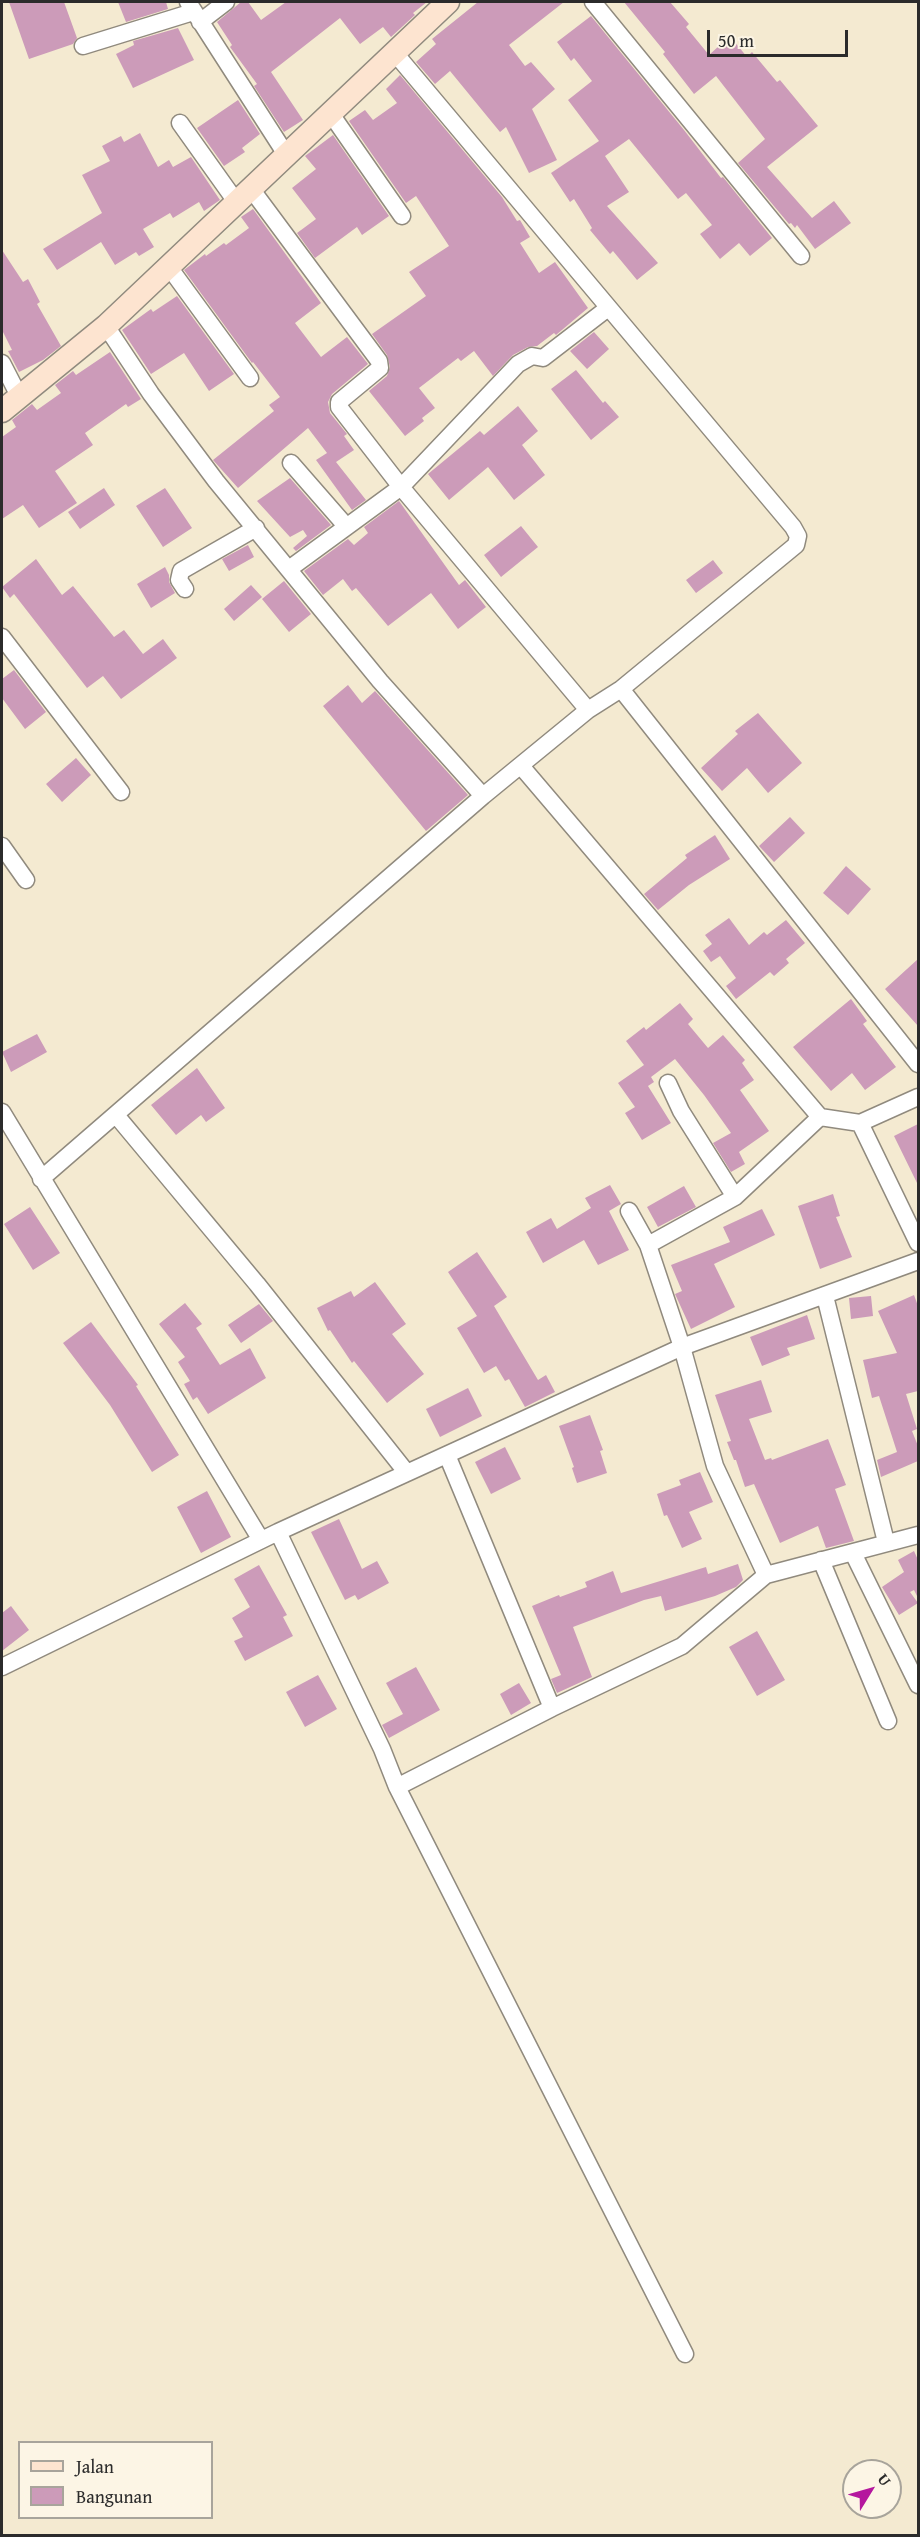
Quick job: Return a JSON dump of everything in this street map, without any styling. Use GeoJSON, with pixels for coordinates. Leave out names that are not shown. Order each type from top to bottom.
{"type":"FeatureCollection","features":[{"type":"Feature","properties":{"kind":"street"},"geometry":{"type":"LineString","coordinates":[[83,46],[226,2]]}},
{"type":"Feature","properties":{"kind":"street"},"geometry":{"type":"LineString","coordinates":[[2,411],[106,326],[448,2]]}},
{"type":"Feature","properties":{"kind":"street"},"geometry":{"type":"LineString","coordinates":[[593,2],[801,256]]}},
{"type":"Feature","properties":{"kind":"street"},"geometry":{"type":"LineString","coordinates":[[194,12],[287,156]]}},
{"type":"Feature","properties":{"kind":"street"},"geometry":{"type":"LineString","coordinates":[[41,1179],[483,796],[588,710],[621,689],[796,545],[798,536],[394,52]]}},
{"type":"Feature","properties":{"kind":"street"},"geometry":{"type":"LineString","coordinates":[[331,114],[402,216]]}},
{"type":"Feature","properties":{"kind":"street"},"geometry":{"type":"LineString","coordinates":[[180,123],[245,196],[379,361],[380,368],[339,402],[339,407],[400,487],[588,710]]}},
{"type":"Feature","properties":{"kind":"street"},"geometry":{"type":"LineString","coordinates":[[169,267],[250,378]]}},
{"type":"Feature","properties":{"kind":"street"},"geometry":{"type":"LineString","coordinates":[[289,569],[400,487],[518,364],[532,356],[543,358],[608,308]]}},
{"type":"Feature","properties":{"kind":"street"},"geometry":{"type":"LineString","coordinates":[[106,326],[216,481],[381,681],[483,796]]}},
{"type":"Feature","properties":{"kind":"street"},"geometry":{"type":"LineString","coordinates":[[2,363],[20,396]]}},
{"type":"Feature","properties":{"kind":"street"},"geometry":{"type":"LineString","coordinates":[[291,463],[346,526]]}},
{"type":"Feature","properties":{"kind":"street"},"geometry":{"type":"LineString","coordinates":[[185,589],[179,580],[181,572],[256,528]]}},
{"type":"Feature","properties":{"kind":"street"},"geometry":{"type":"LineString","coordinates":[[2,637],[121,792]]}},
{"type":"Feature","properties":{"kind":"street"},"geometry":{"type":"LineString","coordinates":[[621,689],[918,1062]]}},
{"type":"Feature","properties":{"kind":"street"},"geometry":{"type":"LineString","coordinates":[[521,765],[820,1117],[860,1123],[918,1097]]}},
{"type":"Feature","properties":{"kind":"street"},"geometry":{"type":"LineString","coordinates":[[2,846],[26,880]]}},
{"type":"Feature","properties":{"kind":"street"},"geometry":{"type":"LineString","coordinates":[[668,1083],[681,1111],[735,1197]]}},
{"type":"Feature","properties":{"kind":"street"},"geometry":{"type":"LineString","coordinates":[[2,1112],[261,1540]]}},
{"type":"Feature","properties":{"kind":"street"},"geometry":{"type":"LineString","coordinates":[[116,1115],[257,1284],[407,1473]]}},
{"type":"Feature","properties":{"kind":"street"},"geometry":{"type":"LineString","coordinates":[[648,1245],[735,1197],[820,1117]]}},
{"type":"Feature","properties":{"kind":"street"},"geometry":{"type":"LineString","coordinates":[[860,1123],[918,1243]]}},
{"type":"Feature","properties":{"kind":"street"},"geometry":{"type":"LineString","coordinates":[[629,1211],[648,1245],[682,1347],[715,1466],[766,1575]]}},
{"type":"Feature","properties":{"kind":"street"},"geometry":{"type":"LineString","coordinates":[[2,1667],[261,1540],[682,1347],[918,1261]]}},
{"type":"Feature","properties":{"kind":"street"},"geometry":{"type":"LineString","coordinates":[[825,1296],[886,1542]]}},
{"type":"Feature","properties":{"kind":"street"},"geometry":{"type":"LineString","coordinates":[[447,1455],[552,1708]]}},
{"type":"Feature","properties":{"kind":"street"},"geometry":{"type":"LineString","coordinates":[[278,1532],[382,1749],[397,1787],[685,2354]]}},
{"type":"Feature","properties":{"kind":"street"},"geometry":{"type":"LineString","coordinates":[[397,1787],[552,1708],[682,1646],[766,1575],[918,1535]]}},
{"type":"Feature","properties":{"kind":"street"},"geometry":{"type":"LineString","coordinates":[[853,1553],[918,1685]]}},
{"type":"Feature","properties":{"kind":"street"},"geometry":{"type":"LineString","coordinates":[[821,1560],[888,1721]]}},
{"type":"Feature","properties":{"kind":"building"},"geometry":{"type":"Polygon","coordinates":[[[9,2],[64,2],[77,38],[73,44],[29,59],[9,2]]]}},
{"type":"Feature","properties":{"kind":"building"},"geometry":{"type":"Polygon","coordinates":[[[118,2],[166,2],[168,9],[126,22],[118,2]]]}},
{"type":"Feature","properties":{"kind":"building"},"geometry":{"type":"Polygon","coordinates":[[[241,2],[248,2],[261,20],[286,2],[427,2],[413,13],[415,15],[391,37],[383,27],[360,44],[340,18],[271,72],[303,120],[284,132],[254,86],[257,84],[230,47],[232,45],[217,22],[241,2]]]}},
{"type":"Feature","properties":{"kind":"building"},"geometry":{"type":"Polygon","coordinates":[[[478,2],[564,2],[509,45],[525,66],[531,62],[555,89],[532,109],[557,160],[529,173],[506,127],[500,132],[450,71],[435,84],[416,62],[436,44],[432,39],[478,2]]]}},
{"type":"Feature","properties":{"kind":"building"},"geometry":{"type":"Polygon","coordinates":[[[624,2],[670,2],[689,24],[686,27],[709,55],[730,36],[747,57],[752,52],[777,82],[780,80],[818,126],[767,167],[812,218],[834,201],[851,223],[815,249],[797,225],[795,228],[791,223],[789,224],[738,163],[765,139],[716,76],[694,94],[663,54],[665,52],[624,2]]]}},
{"type":"Feature","properties":{"kind":"building"},"geometry":{"type":"Polygon","coordinates":[[[591,16],[772,238],[750,256],[739,243],[720,259],[700,234],[712,225],[686,193],[678,199],[629,139],[605,156],[629,192],[607,206],[658,263],[637,280],[613,251],[610,254],[590,230],[592,228],[574,199],[570,202],[551,173],[599,141],[568,100],[592,81],[574,58],[571,61],[557,42],[591,16]]]}},
{"type":"Feature","properties":{"kind":"building"},"geometry":{"type":"Polygon","coordinates":[[[178,28],[194,60],[133,88],[116,54],[134,45],[133,41],[178,28]]]}},
{"type":"Feature","properties":{"kind":"building"},"geometry":{"type":"Polygon","coordinates":[[[400,75],[502,197],[517,221],[520,220],[530,237],[520,243],[539,273],[555,262],[588,308],[556,335],[554,333],[537,346],[528,347],[513,355],[493,376],[474,351],[461,361],[458,358],[419,388],[435,408],[422,418],[424,421],[405,436],[369,391],[387,376],[390,367],[387,355],[372,334],[426,296],[409,272],[449,246],[416,196],[406,203],[349,121],[365,110],[373,120],[397,103],[386,89],[400,75]]]}},
{"type":"Feature","properties":{"kind":"building"},"geometry":{"type":"Polygon","coordinates":[[[238,100],[260,134],[242,148],[245,152],[224,166],[197,128],[238,100]]]}},
{"type":"Feature","properties":{"kind":"building"},"geometry":{"type":"Polygon","coordinates":[[[140,133],[158,167],[169,160],[173,167],[191,157],[220,200],[204,211],[199,202],[173,218],[170,213],[143,229],[154,247],[139,256],[136,252],[115,265],[101,242],[57,270],[43,249],[102,213],[82,175],[110,161],[102,146],[121,136],[124,142],[140,133]]]}},
{"type":"Feature","properties":{"kind":"building"},"geometry":{"type":"Polygon","coordinates":[[[333,135],[389,216],[362,235],[357,227],[315,258],[297,233],[316,219],[292,188],[316,169],[305,156],[333,135]]]}},
{"type":"Feature","properties":{"kind":"building"},"geometry":{"type":"Polygon","coordinates":[[[253,209],[321,303],[295,323],[321,357],[347,337],[368,364],[332,394],[328,402],[330,413],[347,434],[344,436],[354,450],[336,462],[366,500],[352,510],[316,460],[327,453],[308,428],[238,488],[213,460],[274,411],[269,405],[280,397],[252,363],[184,270],[205,254],[206,256],[224,243],[226,245],[249,228],[241,217],[253,209]]]}},
{"type":"Feature","properties":{"kind":"building"},"geometry":{"type":"Polygon","coordinates":[[[2,250],[23,282],[28,279],[40,302],[37,304],[61,346],[43,360],[19,372],[8,351],[12,350],[2,330],[2,250]]]}},
{"type":"Feature","properties":{"kind":"building"},"geometry":{"type":"Polygon","coordinates":[[[177,296],[234,374],[209,391],[184,353],[151,374],[122,330],[151,309],[153,312],[177,296]]]}},
{"type":"Feature","properties":{"kind":"building"},"geometry":{"type":"Polygon","coordinates":[[[594,332],[609,349],[587,369],[570,351],[594,332]]]}},
{"type":"Feature","properties":{"kind":"building"},"geometry":{"type":"Polygon","coordinates":[[[110,352],[141,399],[128,407],[126,404],[85,433],[93,445],[55,471],[77,503],[39,528],[23,505],[2,519],[2,437],[16,427],[12,420],[32,404],[37,410],[61,393],[55,385],[73,371],[76,375],[110,352]]]}},
{"type":"Feature","properties":{"kind":"building"},"geometry":{"type":"Polygon","coordinates":[[[576,370],[603,403],[605,401],[619,417],[591,440],[551,389],[576,370]]]}},
{"type":"Feature","properties":{"kind":"building"},"geometry":{"type":"Polygon","coordinates":[[[518,406],[538,431],[522,445],[545,475],[514,500],[488,467],[449,500],[428,474],[480,431],[484,435],[518,406]]]}},
{"type":"Feature","properties":{"kind":"building"},"geometry":{"type":"Polygon","coordinates":[[[290,478],[331,525],[296,551],[293,548],[307,536],[303,530],[290,537],[257,501],[290,478]]]}},
{"type":"Feature","properties":{"kind":"building"},"geometry":{"type":"Polygon","coordinates":[[[104,488],[115,505],[80,529],[68,512],[104,488]]]}},
{"type":"Feature","properties":{"kind":"building"},"geometry":{"type":"Polygon","coordinates":[[[165,488],[192,528],[163,547],[136,506],[165,488]]]}},
{"type":"Feature","properties":{"kind":"building"},"geometry":{"type":"Polygon","coordinates":[[[399,501],[459,585],[465,580],[486,607],[458,629],[431,593],[388,626],[356,588],[352,591],[343,579],[323,595],[304,571],[348,539],[354,545],[368,533],[364,527],[399,501]]]}},
{"type":"Feature","properties":{"kind":"building"},"geometry":{"type":"Polygon","coordinates":[[[521,526],[538,547],[501,577],[484,555],[521,526]]]}},
{"type":"Feature","properties":{"kind":"building"},"geometry":{"type":"Polygon","coordinates":[[[248,545],[254,557],[229,571],[222,559],[248,545]]]}},
{"type":"Feature","properties":{"kind":"building"},"geometry":{"type":"Polygon","coordinates":[[[36,559],[62,595],[73,586],[114,637],[124,630],[143,654],[163,639],[177,658],[121,699],[103,676],[87,688],[14,594],[10,598],[2,587],[36,559]]]}},
{"type":"Feature","properties":{"kind":"building"},"geometry":{"type":"Polygon","coordinates":[[[713,560],[723,573],[696,593],[686,580],[713,560]]]}},
{"type":"Feature","properties":{"kind":"building"},"geometry":{"type":"Polygon","coordinates":[[[165,567],[175,593],[151,608],[137,584],[165,567]]]}},
{"type":"Feature","properties":{"kind":"building"},"geometry":{"type":"Polygon","coordinates":[[[284,581],[311,614],[289,632],[262,599],[284,581]]]}},
{"type":"Feature","properties":{"kind":"building"},"geometry":{"type":"Polygon","coordinates":[[[251,585],[262,597],[234,621],[224,609],[251,585]]]}},
{"type":"Feature","properties":{"kind":"building"},"geometry":{"type":"Polygon","coordinates":[[[14,670],[46,712],[25,729],[2,698],[2,679],[14,670]]]}},
{"type":"Feature","properties":{"kind":"building"},"geometry":{"type":"Polygon","coordinates":[[[348,685],[362,703],[375,691],[468,795],[426,831],[323,706],[348,685]]]}},
{"type":"Feature","properties":{"kind":"building"},"geometry":{"type":"Polygon","coordinates":[[[758,713],[802,763],[768,793],[747,768],[722,791],[701,768],[738,734],[735,731],[758,713]]]}},
{"type":"Feature","properties":{"kind":"building"},"geometry":{"type":"Polygon","coordinates":[[[76,758],[91,775],[62,802],[46,784],[76,758]]]}},
{"type":"Feature","properties":{"kind":"building"},"geometry":{"type":"Polygon","coordinates":[[[790,817],[805,833],[774,862],[759,846],[790,817]]]}},
{"type":"Feature","properties":{"kind":"building"},"geometry":{"type":"Polygon","coordinates":[[[715,835],[730,859],[689,885],[658,910],[644,894],[687,858],[685,855],[715,835]]]}},
{"type":"Feature","properties":{"kind":"building"},"geometry":{"type":"Polygon","coordinates":[[[846,866],[871,889],[848,915],[823,893],[846,866]]]}},
{"type":"Feature","properties":{"kind":"building"},"geometry":{"type":"Polygon","coordinates":[[[729,918],[749,945],[764,932],[767,935],[786,920],[805,943],[786,959],[789,963],[774,976],[770,972],[736,999],[726,986],[736,978],[720,956],[711,962],[703,951],[712,944],[705,935],[729,918]]]}},
{"type":"Feature","properties":{"kind":"building"},"geometry":{"type":"Polygon","coordinates":[[[918,959],[918,1026],[885,989],[918,959]]]}},
{"type":"Feature","properties":{"kind":"building"},"geometry":{"type":"Polygon","coordinates":[[[851,999],[867,1021],[863,1024],[896,1067],[865,1090],[852,1073],[831,1091],[793,1047],[851,999]]]}},
{"type":"Feature","properties":{"kind":"building"},"geometry":{"type":"Polygon","coordinates":[[[680,1003],[693,1019],[688,1024],[708,1048],[723,1035],[745,1060],[742,1063],[754,1080],[740,1090],[769,1131],[739,1152],[745,1164],[731,1172],[713,1143],[731,1133],[675,1059],[651,1077],[654,1082],[648,1086],[671,1123],[642,1140],[625,1113],[635,1107],[618,1083],[644,1065],[626,1041],[644,1027],[646,1030],[680,1003]]]}},
{"type":"Feature","properties":{"kind":"building"},"geometry":{"type":"Polygon","coordinates":[[[37,1034],[47,1052],[11,1072],[2,1052],[37,1034]]]}},
{"type":"Feature","properties":{"kind":"building"},"geometry":{"type":"Polygon","coordinates":[[[197,1068],[225,1108],[206,1122],[201,1115],[176,1135],[151,1105],[197,1068]]]}},
{"type":"Feature","properties":{"kind":"building"},"geometry":{"type":"Polygon","coordinates":[[[918,1124],[918,1185],[894,1136],[918,1124]]]}},
{"type":"Feature","properties":{"kind":"building"},"geometry":{"type":"Polygon","coordinates":[[[610,1185],[621,1204],[609,1211],[629,1250],[598,1265],[584,1240],[543,1263],[526,1232],[551,1218],[557,1229],[591,1208],[585,1198],[610,1185]]]}},
{"type":"Feature","properties":{"kind":"building"},"geometry":{"type":"Polygon","coordinates":[[[684,1186],[696,1207],[658,1227],[647,1207],[684,1186]]]}},
{"type":"Feature","properties":{"kind":"building"},"geometry":{"type":"Polygon","coordinates":[[[833,1194],[840,1216],[836,1217],[852,1257],[820,1269],[798,1206],[833,1194]]]}},
{"type":"Feature","properties":{"kind":"building"},"geometry":{"type":"Polygon","coordinates":[[[30,1207],[60,1253],[33,1270],[4,1224],[30,1207]]]}},
{"type":"Feature","properties":{"kind":"building"},"geometry":{"type":"Polygon","coordinates":[[[762,1209],[775,1235],[714,1264],[735,1307],[691,1329],[675,1294],[682,1291],[671,1265],[730,1242],[723,1227],[762,1209]]]}},
{"type":"Feature","properties":{"kind":"building"},"geometry":{"type":"Polygon","coordinates":[[[477,1252],[507,1297],[494,1306],[538,1380],[546,1375],[555,1392],[525,1407],[509,1379],[505,1381],[496,1366],[484,1373],[457,1328],[477,1316],[448,1272],[477,1252]]]}},
{"type":"Feature","properties":{"kind":"building"},"geometry":{"type":"Polygon","coordinates":[[[375,1282],[406,1324],[392,1334],[424,1374],[387,1403],[354,1361],[352,1363],[330,1330],[328,1331],[317,1308],[351,1291],[354,1297],[375,1282]]]}},
{"type":"Feature","properties":{"kind":"building"},"geometry":{"type":"Polygon","coordinates":[[[914,1295],[918,1306],[918,1391],[906,1394],[917,1429],[912,1431],[918,1446],[918,1461],[881,1477],[877,1460],[897,1452],[879,1396],[872,1398],[863,1360],[897,1353],[878,1311],[914,1295]]]}},
{"type":"Feature","properties":{"kind":"building"},"geometry":{"type":"Polygon","coordinates":[[[871,1296],[873,1316],[851,1319],[849,1298],[871,1296]]]}},
{"type":"Feature","properties":{"kind":"building"},"geometry":{"type":"Polygon","coordinates":[[[185,1303],[202,1324],[196,1328],[220,1365],[250,1348],[266,1378],[208,1414],[197,1397],[193,1400],[184,1384],[190,1381],[178,1362],[185,1357],[159,1324],[185,1303]]]}},
{"type":"Feature","properties":{"kind":"building"},"geometry":{"type":"Polygon","coordinates":[[[259,1304],[273,1321],[241,1343],[228,1325],[259,1304]]]}},
{"type":"Feature","properties":{"kind":"building"},"geometry":{"type":"Polygon","coordinates":[[[807,1315],[815,1339],[787,1348],[790,1355],[762,1366],[750,1337],[807,1315]]]}},
{"type":"Feature","properties":{"kind":"building"},"geometry":{"type":"Polygon","coordinates":[[[91,1322],[138,1385],[136,1386],[179,1455],[152,1472],[110,1405],[63,1343],[91,1322]]]}},
{"type":"Feature","properties":{"kind":"building"},"geometry":{"type":"Polygon","coordinates":[[[761,1380],[772,1412],[749,1419],[765,1460],[771,1458],[772,1460],[828,1439],[846,1485],[835,1489],[854,1541],[826,1548],[818,1526],[780,1543],[754,1484],[745,1487],[727,1442],[731,1441],[715,1395],[761,1380]]]}},
{"type":"Feature","properties":{"kind":"building"},"geometry":{"type":"Polygon","coordinates":[[[468,1388],[482,1416],[440,1437],[426,1409],[468,1388]]]}},
{"type":"Feature","properties":{"kind":"building"},"geometry":{"type":"Polygon","coordinates":[[[590,1415],[603,1450],[600,1451],[607,1473],[577,1483],[572,1468],[574,1467],[559,1426],[590,1415]]]}},
{"type":"Feature","properties":{"kind":"building"},"geometry":{"type":"Polygon","coordinates":[[[505,1447],[521,1479],[491,1494],[475,1462],[505,1447]]]}},
{"type":"Feature","properties":{"kind":"building"},"geometry":{"type":"Polygon","coordinates":[[[700,1472],[713,1502],[689,1512],[702,1539],[682,1548],[667,1515],[664,1516],[657,1494],[681,1485],[679,1480],[700,1472]]]}},
{"type":"Feature","properties":{"kind":"building"},"geometry":{"type":"Polygon","coordinates":[[[207,1491],[231,1537],[201,1553],[177,1507],[207,1491]]]}},
{"type":"Feature","properties":{"kind":"building"},"geometry":{"type":"Polygon","coordinates":[[[339,1519],[362,1569],[377,1561],[389,1583],[358,1600],[355,1595],[345,1600],[311,1532],[339,1519]]]}},
{"type":"Feature","properties":{"kind":"building"},"geometry":{"type":"Polygon","coordinates":[[[914,1551],[918,1560],[918,1598],[914,1590],[910,1592],[918,1603],[899,1615],[882,1587],[904,1572],[898,1560],[914,1551]]]}},
{"type":"Feature","properties":{"kind":"building"},"geometry":{"type":"Polygon","coordinates":[[[738,1564],[743,1580],[736,1587],[715,1596],[665,1611],[661,1596],[644,1600],[573,1627],[592,1677],[557,1693],[551,1679],[561,1675],[532,1606],[587,1587],[585,1582],[613,1571],[621,1593],[706,1567],[708,1574],[738,1564]]]}},
{"type":"Feature","properties":{"kind":"building"},"geometry":{"type":"Polygon","coordinates":[[[259,1565],[287,1615],[283,1617],[293,1636],[245,1661],[234,1641],[243,1637],[232,1618],[250,1607],[234,1579],[259,1565]]]}},
{"type":"Feature","properties":{"kind":"building"},"geometry":{"type":"Polygon","coordinates":[[[11,1606],[29,1630],[2,1651],[2,1613],[11,1606]]]}},
{"type":"Feature","properties":{"kind":"building"},"geometry":{"type":"Polygon","coordinates":[[[757,1631],[785,1680],[757,1696],[729,1647],[757,1631]]]}},
{"type":"Feature","properties":{"kind":"building"},"geometry":{"type":"Polygon","coordinates":[[[416,1667],[440,1710],[389,1738],[382,1725],[403,1714],[386,1683],[416,1667]]]}},
{"type":"Feature","properties":{"kind":"building"},"geometry":{"type":"Polygon","coordinates":[[[318,1675],[337,1709],[305,1727],[286,1692],[318,1675]]]}},
{"type":"Feature","properties":{"kind":"building"},"geometry":{"type":"Polygon","coordinates":[[[519,1683],[531,1703],[511,1715],[500,1694],[519,1683]]]}}]}
